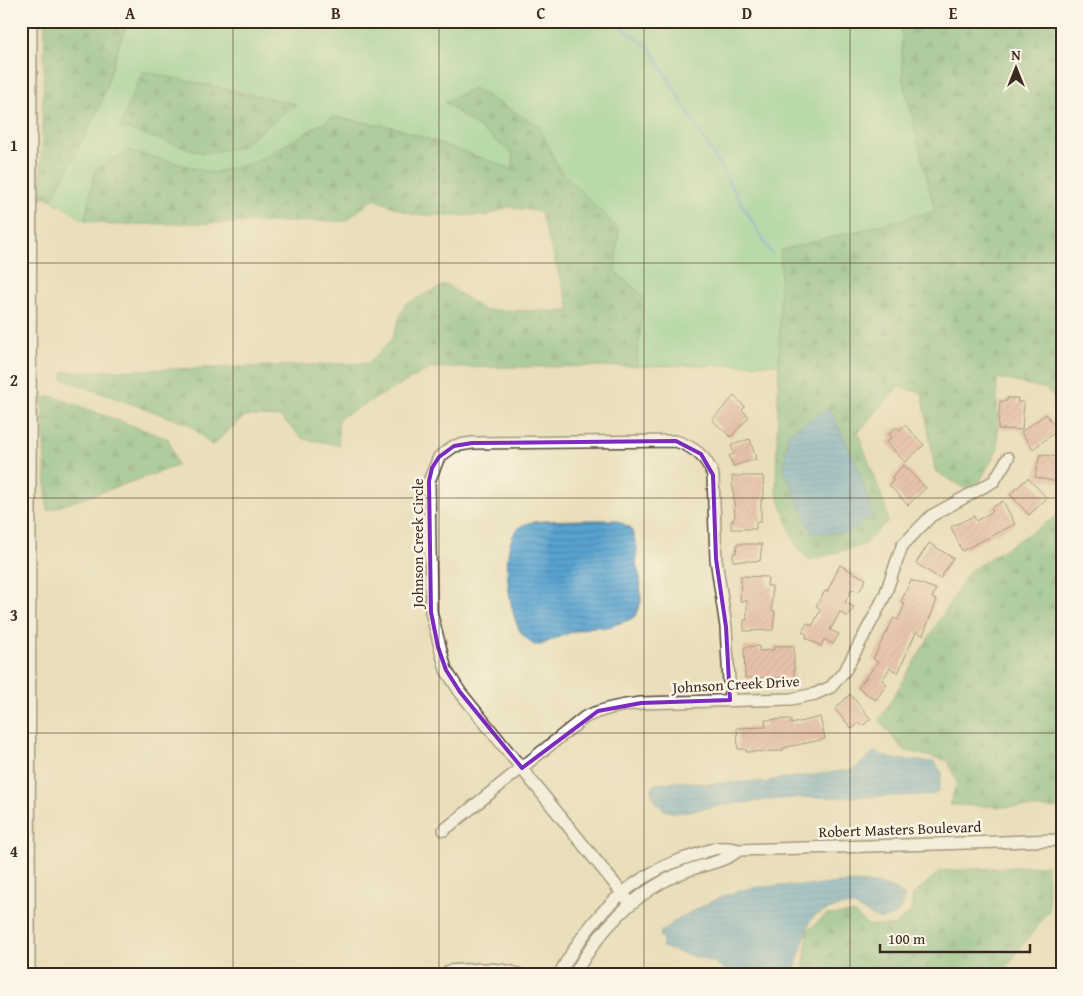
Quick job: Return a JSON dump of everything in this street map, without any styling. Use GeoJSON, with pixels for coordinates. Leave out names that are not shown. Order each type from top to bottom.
{"type":"FeatureCollection","features":[{"type":"Feature","properties":{"kind":"street"},"geometry":{"type":"LineString","coordinates":[[29,975],[26,674],[31,21]]}},
{"type":"Feature","properties":{"kind":"street","name":"Johnson Creek Circle"},"geometry":{"type":"LineString","coordinates":[[632,904],[460,692],[446,670],[438,646],[432,612],[429,481],[439,457],[454,446],[491,443],[676,442],[705,450],[713,475],[716,560],[726,627],[730,700]]}},
{"type":"Feature","properties":{"kind":"street","name":"Johnson Creek Drive"},"geometry":{"type":"LineString","coordinates":[[444,830],[585,717],[598,711],[617,705],[791,699],[816,694],[831,687],[846,669],[876,613],[885,595],[902,546],[931,516],[994,481],[1008,458]]}},
{"type":"Feature","properties":{"kind":"street","name":"Robert Masters Boulevard"},"geometry":{"type":"LineString","coordinates":[[559,975],[586,930],[598,915],[623,893],[658,868],[680,859],[724,846],[739,850],[1062,840]]}},
{"type":"Feature","properties":{"kind":"street","name":"Robert Masters Boulevard"},"geometry":{"type":"LineString","coordinates":[[574,975],[599,935],[632,904],[684,872],[729,858],[739,850]]}},
{"type":"Feature","properties":{"kind":"street"},"geometry":{"type":"LineString","coordinates":[[449,971],[491,968],[507,969],[521,975]]}},
{"type":"Feature","properties":{"kind":"highlighted area"},"geometry":{"type":"Polygon","coordinates":[[[676,441],[690,446],[701,454],[713,475],[716,559],[726,627],[730,700],[641,703],[598,711],[522,768],[460,692],[446,670],[438,647],[431,612],[429,481],[432,468],[439,457],[454,446],[472,443],[676,441]]]}},
{"type":"Feature","properties":{"kind":"green space"},"geometry":{"type":"Polygon","coordinates":[[[45,21],[127,21],[98,111],[51,200],[40,195],[45,21]]]}},
{"type":"Feature","properties":{"kind":"green space"},"geometry":{"type":"Polygon","coordinates":[[[127,21],[901,21],[903,80],[935,211],[782,250],[779,364],[636,366],[644,297],[615,271],[619,229],[559,169],[539,126],[445,102],[513,154],[513,169],[393,127],[333,117],[256,162],[212,173],[128,150],[95,170],[85,220],[51,200],[98,111],[127,21]],[[142,72],[120,127],[295,104],[142,72]]]}},
{"type":"Feature","properties":{"kind":"green space"},"geometry":{"type":"Polygon","coordinates":[[[901,21],[1062,21],[1062,406],[1046,389],[997,378],[998,449],[979,483],[966,489],[935,471],[922,393],[898,387],[858,433],[886,508],[888,521],[864,545],[810,560],[797,549],[776,491],[781,250],[935,211],[903,80],[901,21]]]}},
{"type":"Feature","properties":{"kind":"green space"},"geometry":{"type":"Polygon","coordinates":[[[142,71],[296,104],[239,148],[202,153],[120,127],[142,71]]]}},
{"type":"Feature","properties":{"kind":"green space"},"geometry":{"type":"Polygon","coordinates":[[[473,88],[539,126],[559,169],[619,229],[615,271],[644,297],[636,366],[431,368],[338,419],[339,445],[303,439],[280,417],[245,416],[212,446],[190,425],[62,379],[64,372],[369,363],[392,338],[405,304],[446,284],[484,310],[570,311],[540,212],[508,207],[486,216],[414,215],[373,199],[346,221],[110,225],[85,220],[95,170],[128,150],[212,173],[256,162],[333,117],[393,127],[513,169],[513,154],[445,102],[473,88]]]}},
{"type":"Feature","properties":{"kind":"green space"},"geometry":{"type":"Polygon","coordinates":[[[52,396],[169,439],[177,466],[47,511],[42,398],[52,396]]]}},
{"type":"Feature","properties":{"kind":"green space"},"geometry":{"type":"Polygon","coordinates":[[[1062,513],[1062,809],[949,805],[957,783],[948,761],[903,750],[879,720],[969,571],[1062,513]]]}},
{"type":"Feature","properties":{"kind":"green space"},"geometry":{"type":"Polygon","coordinates":[[[1047,865],[1049,910],[1006,968],[1005,975],[803,975],[808,930],[826,915],[854,913],[868,925],[894,926],[911,911],[913,895],[940,871],[1047,865]]]}},
{"type":"Feature","properties":{"kind":"water"},"geometry":{"type":"Polygon","coordinates":[[[829,408],[856,463],[873,515],[848,533],[812,533],[784,469],[788,433],[829,408]]]}},
{"type":"Feature","properties":{"kind":"water"},"geometry":{"type":"Polygon","coordinates":[[[577,520],[616,520],[631,528],[637,548],[636,564],[640,577],[641,602],[635,616],[631,619],[606,628],[592,627],[583,629],[541,645],[534,645],[520,631],[509,594],[507,562],[513,535],[524,524],[577,520]]]}},
{"type":"Feature","properties":{"kind":"water"},"geometry":{"type":"Polygon","coordinates":[[[874,752],[893,759],[935,762],[942,773],[938,792],[933,795],[792,798],[731,804],[677,813],[667,811],[660,806],[651,791],[654,784],[681,781],[703,784],[762,781],[767,783],[771,780],[850,770],[856,768],[874,752]]]}},
{"type":"Feature","properties":{"kind":"water"},"geometry":{"type":"Polygon","coordinates":[[[858,882],[883,885],[899,892],[904,896],[898,913],[880,920],[852,905],[837,907],[817,914],[810,921],[793,975],[732,975],[716,963],[662,947],[661,931],[693,911],[735,892],[767,886],[858,882]]]}},
{"type":"Feature","properties":{"kind":"building"},"geometry":{"type":"Polygon","coordinates":[[[734,396],[745,407],[742,410],[749,417],[731,437],[712,420],[734,396]]]}},
{"type":"Feature","properties":{"kind":"building"},"geometry":{"type":"Polygon","coordinates":[[[1007,398],[1018,398],[1017,402],[1024,402],[1022,430],[998,429],[1000,401],[1007,401],[1007,398]]]}},
{"type":"Feature","properties":{"kind":"building"},"geometry":{"type":"Polygon","coordinates":[[[1046,414],[1058,430],[1033,449],[1021,432],[1046,414]]]}},
{"type":"Feature","properties":{"kind":"building"},"geometry":{"type":"Polygon","coordinates":[[[905,425],[924,445],[905,462],[886,442],[892,437],[889,434],[897,427],[900,430],[905,425]]]}},
{"type":"Feature","properties":{"kind":"building"},"geometry":{"type":"Polygon","coordinates":[[[750,439],[756,459],[733,466],[729,456],[734,454],[731,445],[750,439]]]}},
{"type":"Feature","properties":{"kind":"building"},"geometry":{"type":"Polygon","coordinates":[[[1040,454],[1062,458],[1062,483],[1035,477],[1040,454]]]}},
{"type":"Feature","properties":{"kind":"building"},"geometry":{"type":"Polygon","coordinates":[[[904,465],[926,488],[908,505],[889,485],[894,480],[891,478],[904,465]]]}},
{"type":"Feature","properties":{"kind":"building"},"geometry":{"type":"Polygon","coordinates":[[[732,476],[763,476],[764,494],[763,500],[761,500],[761,522],[756,522],[756,529],[731,529],[731,521],[733,521],[735,515],[732,476]]]}},
{"type":"Feature","properties":{"kind":"building"},"geometry":{"type":"Polygon","coordinates":[[[1028,478],[1047,498],[1029,515],[1010,494],[1028,478]]]}},
{"type":"Feature","properties":{"kind":"building"},"geometry":{"type":"Polygon","coordinates":[[[1003,501],[1015,524],[962,551],[951,527],[974,516],[976,521],[993,511],[991,508],[1003,501]]]}},
{"type":"Feature","properties":{"kind":"building"},"geometry":{"type":"Polygon","coordinates":[[[929,543],[953,558],[940,579],[916,563],[929,543]]]}},
{"type":"Feature","properties":{"kind":"building"},"geometry":{"type":"Polygon","coordinates":[[[737,544],[762,544],[760,561],[733,561],[733,553],[736,553],[737,544]]]}},
{"type":"Feature","properties":{"kind":"building"},"geometry":{"type":"Polygon","coordinates":[[[840,565],[866,579],[859,592],[852,589],[845,602],[854,607],[848,617],[840,612],[830,630],[839,634],[833,644],[824,639],[821,646],[806,638],[807,634],[802,632],[807,623],[812,626],[821,609],[816,606],[825,591],[827,592],[840,565]]]}},
{"type":"Feature","properties":{"kind":"building"},"geometry":{"type":"Polygon","coordinates":[[[741,576],[768,577],[767,586],[772,586],[772,611],[775,611],[773,630],[744,631],[744,620],[747,620],[747,601],[740,601],[741,576]]]}},
{"type":"Feature","properties":{"kind":"building"},"geometry":{"type":"Polygon","coordinates":[[[911,580],[936,589],[932,598],[937,600],[923,635],[916,632],[898,673],[890,668],[882,680],[887,684],[876,700],[858,688],[878,662],[873,659],[894,618],[898,620],[905,603],[901,602],[911,580]]]}},
{"type":"Feature","properties":{"kind":"building"},"geometry":{"type":"Polygon","coordinates":[[[759,646],[759,651],[774,650],[774,646],[794,646],[794,677],[745,678],[744,647],[759,646]]]}},
{"type":"Feature","properties":{"kind":"building"},"geometry":{"type":"Polygon","coordinates":[[[850,694],[871,719],[862,726],[859,723],[852,729],[835,709],[850,694]]]}},
{"type":"Feature","properties":{"kind":"building"},"geometry":{"type":"Polygon","coordinates":[[[820,717],[825,739],[783,748],[783,751],[746,752],[746,749],[738,749],[737,728],[766,727],[765,720],[791,719],[791,724],[820,717]]]}},
{"type":"Feature","properties":{"kind":"waterway"},"geometry":{"type":"LineString","coordinates":[[613,21],[650,48],[771,253]]}}]}
